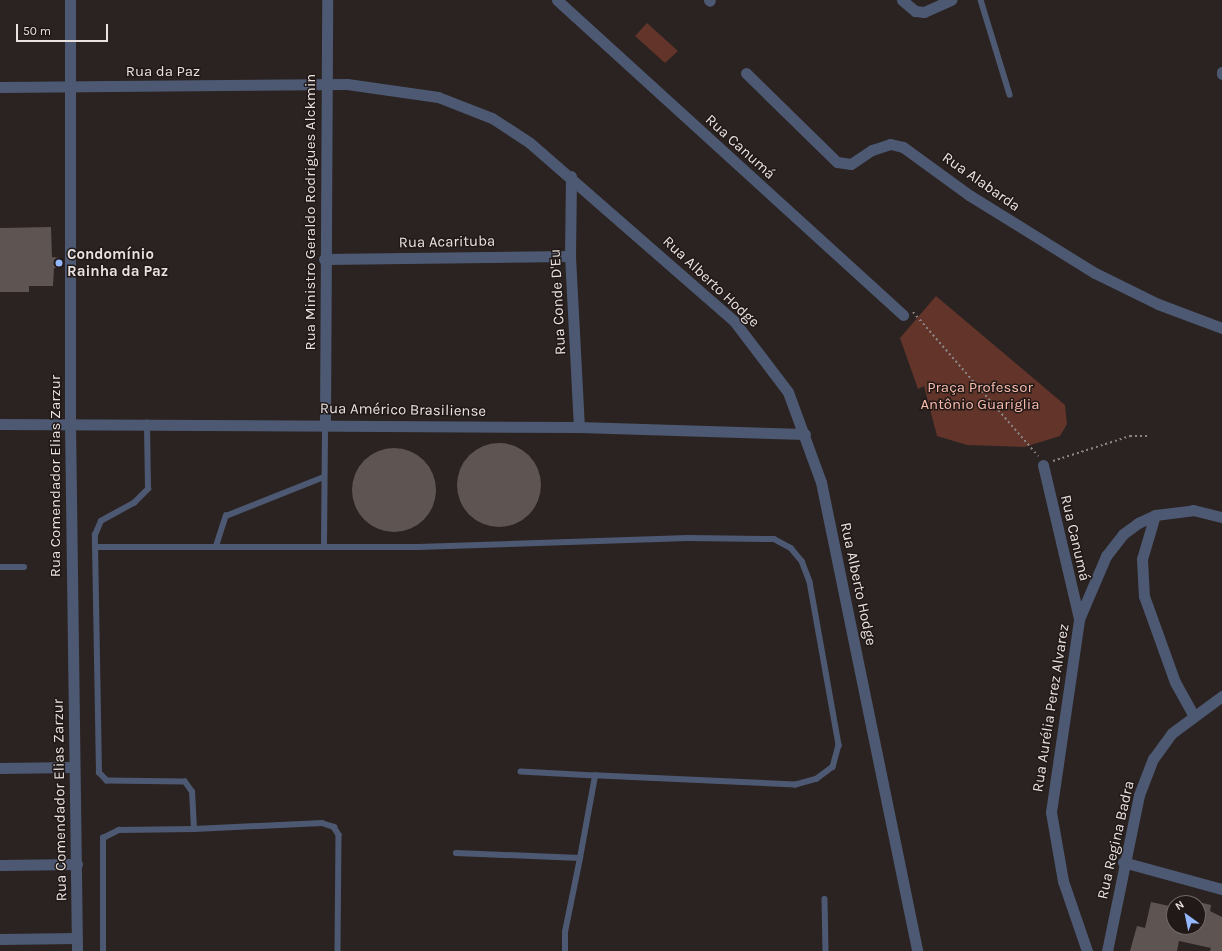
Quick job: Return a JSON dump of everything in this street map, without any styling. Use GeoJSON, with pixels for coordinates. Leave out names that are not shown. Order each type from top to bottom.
{"type":"FeatureCollection","features":[{"type":"Feature","properties":{"kind":"street","name":"Rua Comendador Elias Zarzur"},"geometry":{"type":"LineString","coordinates":[[70,0],[70,422],[77,951]]}},
{"type":"Feature","properties":{"kind":"street","name":"Rua Ministro Geraldo Rodrigues Alckmin"},"geometry":{"type":"LineString","coordinates":[[325,424],[324,259],[327,0]]}},
{"type":"Feature","properties":{"kind":"street","name":"Rua Canumá"},"geometry":{"type":"LineString","coordinates":[[558,0],[903,315]]}},
{"type":"Feature","properties":{"kind":"street"},"geometry":{"type":"LineString","coordinates":[[902,0],[915,11],[924,12],[951,0]]}},
{"type":"Feature","properties":{"kind":"street","name":"Rua Alabarda"},"geometry":{"type":"LineString","coordinates":[[746,73],[837,162],[851,164],[872,150],[890,144],[903,147],[969,194],[1095,273],[1158,304],[1222,328]]}},
{"type":"Feature","properties":{"kind":"street","name":"Rua da Paz"},"geometry":{"type":"LineString","coordinates":[[0,87],[327,85]]}},
{"type":"Feature","properties":{"kind":"street","name":"Rua Alberto Hodge"},"geometry":{"type":"LineString","coordinates":[[327,85],[393,89],[438,97],[472,109],[508,127],[570,176],[734,321],[788,392],[805,434],[821,482],[917,951]]}},
{"type":"Feature","properties":{"kind":"street","name":"Rua Conde D'Eu"},"geometry":{"type":"LineString","coordinates":[[570,176],[570,256],[580,427]]}},
{"type":"Feature","properties":{"kind":"street","name":"Rua Acarituba"},"geometry":{"type":"LineString","coordinates":[[324,259],[570,256]]}},
{"type":"Feature","properties":{"kind":"street","name":"Rua Américo Brasiliense"},"geometry":{"type":"LineString","coordinates":[[0,424],[70,422],[580,427],[805,434]]}},
{"type":"Feature","properties":{"kind":"street","name":"Rua Canumá"},"geometry":{"type":"LineString","coordinates":[[1043,465],[1079,619]]}},
{"type":"Feature","properties":{"kind":"street","name":"Rua Aurélia Perez Alvarez"},"geometry":{"type":"LineString","coordinates":[[1087,951],[1063,881],[1051,812],[1079,619],[1106,556],[1123,534],[1155,515],[1193,510],[1222,517]]}},
{"type":"Feature","properties":{"kind":"street"},"geometry":{"type":"LineString","coordinates":[[1155,515],[1142,559],[1144,596],[1174,682],[1193,715]]}},
{"type":"Feature","properties":{"kind":"street","name":"Rua Regina Badra"},"geometry":{"type":"LineString","coordinates":[[1107,951],[1123,862],[1139,796],[1153,759],[1172,733],[1193,715],[1222,696]]}},
{"type":"Feature","properties":{"kind":"street"},"geometry":{"type":"LineString","coordinates":[[0,768],[74,767]]}},
{"type":"Feature","properties":{"kind":"street"},"geometry":{"type":"LineString","coordinates":[[1123,862],[1222,889]]}},
{"type":"Feature","properties":{"kind":"street"},"geometry":{"type":"LineString","coordinates":[[0,865],[77,864]]}},
{"type":"Feature","properties":{"kind":"street"},"geometry":{"type":"LineString","coordinates":[[0,939],[77,938]]}},
{"type":"Feature","properties":{"kind":"lane"},"geometry":{"type":"LineString","coordinates":[[981,0],[1010,96]]}},
{"type":"Feature","properties":{"kind":"lane"},"geometry":{"type":"LineString","coordinates":[[147,423],[148,490],[134,504],[101,521],[95,547],[99,772],[107,781],[185,782],[192,792],[194,830]]}},
{"type":"Feature","properties":{"kind":"lane"},"geometry":{"type":"LineString","coordinates":[[324,546],[325,424]]}},
{"type":"Feature","properties":{"kind":"lane"},"geometry":{"type":"LineString","coordinates":[[216,546],[226,516],[324,478]]}},
{"type":"Feature","properties":{"kind":"lane"},"geometry":{"type":"LineString","coordinates":[[95,547],[418,547],[688,538],[774,540],[791,548],[802,561],[810,582],[838,745],[833,767],[817,779],[796,785],[522,772]]}},
{"type":"Feature","properties":{"kind":"lane"},"geometry":{"type":"LineString","coordinates":[[0,567],[24,566]]}},
{"type":"Feature","properties":{"kind":"lane"},"geometry":{"type":"LineString","coordinates":[[565,951],[564,932],[580,858],[595,776]]}},
{"type":"Feature","properties":{"kind":"lane"},"geometry":{"type":"LineString","coordinates":[[103,951],[103,838],[119,830],[194,830],[322,823],[334,827],[339,835],[338,951]]}},
{"type":"Feature","properties":{"kind":"lane"},"geometry":{"type":"LineString","coordinates":[[456,853],[580,858]]}},
{"type":"Feature","properties":{"kind":"lane"},"geometry":{"type":"LineString","coordinates":[[825,899],[826,951]]}},
{"type":"Feature","properties":{"kind":"path"},"geometry":{"type":"LineString","coordinates":[[916,313],[1032,446],[1043,465]]}},
{"type":"Feature","properties":{"kind":"path"},"geometry":{"type":"LineString","coordinates":[[1064,457],[1130,436],[1150,436]]}},
{"type":"Feature","properties":{"kind":"green space"},"geometry":{"type":"Polygon","coordinates":[[[647,23],[678,51],[665,63],[635,36],[647,23]]]}},
{"type":"Feature","properties":{"kind":"green space","name":"Praça Professor Antônio Guariglia"},"geometry":{"type":"Polygon","coordinates":[[[936,296],[1065,405],[1067,424],[1060,436],[1024,447],[967,445],[937,436],[924,386],[918,389],[900,338],[936,296]]]}},
{"type":"Feature","properties":{"kind":"building"},"geometry":{"type":"Polygon","coordinates":[[[51,227],[52,257],[61,258],[61,268],[54,268],[53,286],[29,286],[29,292],[0,292],[0,228],[51,227]]]}},
{"type":"Feature","properties":{"kind":"building"},"geometry":{"type":"Polygon","coordinates":[[[499,443],[507,444],[522,450],[534,462],[540,477],[540,493],[534,508],[522,520],[507,526],[499,527],[491,526],[476,520],[464,508],[458,493],[457,485],[458,477],[464,462],[476,450],[491,444],[499,443]]]}},
{"type":"Feature","properties":{"kind":"building"},"geometry":{"type":"Polygon","coordinates":[[[394,448],[410,451],[424,460],[433,474],[436,490],[433,506],[424,520],[410,529],[394,532],[378,529],[364,520],[355,506],[352,490],[355,474],[364,460],[378,451],[394,448]]]}},
{"type":"Feature","properties":{"kind":"building"},"geometry":{"type":"Polygon","coordinates":[[[1151,902],[1166,905],[1166,935],[1206,935],[1206,904],[1211,905],[1210,911],[1222,917],[1222,951],[1210,951],[1211,948],[1179,941],[1177,951],[1130,951],[1137,926],[1145,928],[1151,902]]]}},
{"type":"Feature","properties":{"kind":"place","name":"Condomínio Rainha da Paz"},"geometry":{"type":"Point","coordinates":[59,263]}}]}
